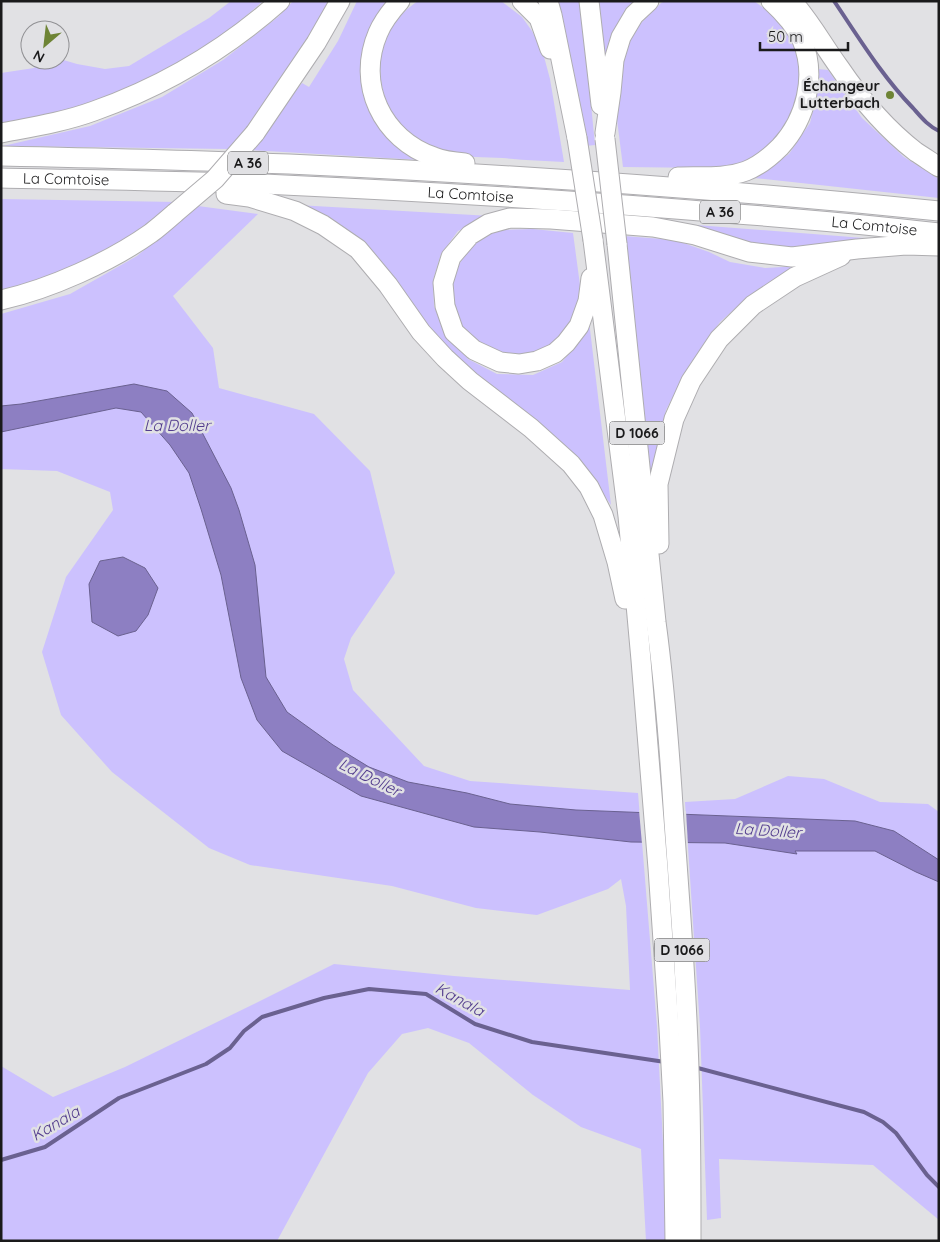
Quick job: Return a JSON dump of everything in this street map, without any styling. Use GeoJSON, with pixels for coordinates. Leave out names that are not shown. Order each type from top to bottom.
{"type":"FeatureCollection","features":[{"type":"Feature","properties":{"kind":"highway"},"geometry":{"type":"LineString","coordinates":[[1,133],[42,126],[93,111],[150,88],[204,59],[280,1]]}},
{"type":"Feature","properties":{"kind":"highway"},"geometry":{"type":"LineString","coordinates":[[1,300],[26,294],[73,276],[115,255],[151,233],[215,179],[255,133],[316,43],[340,1]]}},
{"type":"Feature","properties":{"kind":"highway"},"geometry":{"type":"LineString","coordinates":[[400,1],[387,16],[372,48],[371,84],[382,116],[392,130],[404,141],[419,150],[449,161],[478,164],[494,174]]}},
{"type":"Feature","properties":{"kind":"highway"},"geometry":{"type":"LineString","coordinates":[[522,1],[539,18],[558,72],[569,96]]}},
{"type":"Feature","properties":{"kind":"highway","name":"D 1066"},"geometry":{"type":"LineString","coordinates":[[548,1],[577,138],[628,516],[658,868],[678,1030]]}},
{"type":"Feature","properties":{"kind":"highway","name":"D 1066"},"geometry":{"type":"LineString","coordinates":[[589,1],[663,676],[678,868],[678,1030],[691,1241]]}},
{"type":"Feature","properties":{"kind":"highway"},"geometry":{"type":"LineString","coordinates":[[605,136],[614,60],[621,37],[634,15],[649,1]]}},
{"type":"Feature","properties":{"kind":"highway"},"geometry":{"type":"LineString","coordinates":[[656,186],[678,177],[730,176],[746,171],[759,165],[771,156],[798,123],[805,103],[808,63],[802,40],[785,13],[772,1]]}},
{"type":"Feature","properties":{"kind":"highway"},"geometry":{"type":"LineString","coordinates":[[792,1],[802,12],[839,68],[865,102],[891,130],[939,167]]}},
{"type":"Feature","properties":{"kind":"highway","name":"La Comtoise"},"geometry":{"type":"LineString","coordinates":[[1,156],[288,164],[494,174],[939,211]]}},
{"type":"Feature","properties":{"kind":"highway","name":"La Comtoise"},"geometry":{"type":"LineString","coordinates":[[1,178],[176,181],[631,205],[939,233]]}},
{"type":"Feature","properties":{"kind":"highway"},"geometry":{"type":"LineString","coordinates":[[176,181],[217,194],[249,197],[295,211],[323,225],[358,249],[388,285],[421,332],[445,358],[470,381],[531,428],[571,464],[589,487],[603,515],[617,562],[641,660]]}},
{"type":"Feature","properties":{"kind":"highway"},"geometry":{"type":"LineString","coordinates":[[593,248],[588,301],[579,326],[566,343],[555,353],[537,361],[519,364],[500,362],[474,350],[454,332],[445,306],[443,283],[451,257],[470,236],[488,224],[510,218],[552,219],[653,227],[695,235],[749,252],[792,257],[906,245],[939,246]]}},
{"type":"Feature","properties":{"kind":"highway"},"geometry":{"type":"LineString","coordinates":[[656,622],[659,563],[658,484],[674,419],[692,381],[719,339],[753,305],[795,277],[857,249]]}},
{"type":"Feature","properties":{"kind":"highway","name":"D 1066"},"geometry":{"type":"LineString","coordinates":[[675,1241],[681,1103]]}},
{"type":"Feature","properties":{"kind":"shaded area"},"geometry":{"type":"Polygon","coordinates":[[[231,1],[263,1],[211,43],[143,81],[79,106],[1,124],[1,73],[21,70],[70,70],[70,62],[105,69],[129,66],[209,18],[231,1]]]}},
{"type":"Feature","properties":{"kind":"shaded area"},"geometry":{"type":"Polygon","coordinates":[[[293,1],[330,1],[279,83],[244,132],[229,149],[3,146],[90,126],[162,97],[223,60],[278,17],[293,1]]]}},
{"type":"Feature","properties":{"kind":"shaded area"},"geometry":{"type":"Polygon","coordinates":[[[357,1],[390,1],[368,34],[361,64],[365,96],[420,160],[250,150],[302,83],[309,87],[338,41],[357,1]]]}},
{"type":"Feature","properties":{"kind":"shaded area"},"geometry":{"type":"Polygon","coordinates":[[[418,1],[501,1],[522,17],[532,31],[543,53],[550,79],[564,162],[455,155],[420,141],[399,123],[391,112],[386,99],[382,85],[380,58],[386,39],[396,21],[418,1]]]}},
{"type":"Feature","properties":{"kind":"shaded area"},"geometry":{"type":"Polygon","coordinates":[[[557,1],[581,1],[595,145],[585,146],[557,1]]]}},
{"type":"Feature","properties":{"kind":"shaded area"},"geometry":{"type":"Polygon","coordinates":[[[598,1],[634,1],[618,24],[604,64],[598,1]]]}},
{"type":"Feature","properties":{"kind":"shaded area"},"geometry":{"type":"Polygon","coordinates":[[[665,1],[754,1],[775,16],[793,41],[800,70],[799,97],[786,127],[764,151],[739,166],[709,168],[623,167],[615,104],[621,60],[636,28],[665,1]]]}},
{"type":"Feature","properties":{"kind":"shaded area"},"geometry":{"type":"Polygon","coordinates":[[[818,69],[828,70],[862,118],[904,157],[939,179],[939,198],[754,178],[789,154],[810,123],[818,90],[818,69]]]}},
{"type":"Feature","properties":{"kind":"shaded area"},"geometry":{"type":"Polygon","coordinates":[[[1,199],[177,202],[125,241],[66,272],[1,292],[1,199]]]}},
{"type":"Feature","properties":{"kind":"shaded area"},"geometry":{"type":"Polygon","coordinates":[[[297,205],[491,216],[458,231],[441,254],[433,280],[434,306],[445,333],[468,359],[497,374],[533,375],[562,362],[579,341],[589,321],[611,505],[585,467],[549,432],[453,357],[422,321],[297,205]]]}},
{"type":"Feature","properties":{"kind":"shaded area"},"geometry":{"type":"Polygon","coordinates":[[[198,206],[258,214],[173,296],[213,348],[219,388],[314,414],[370,471],[395,573],[351,638],[344,659],[353,690],[424,766],[470,781],[638,793],[657,1026],[668,1241],[646,1241],[641,1149],[581,1127],[533,1095],[469,1043],[428,1028],[402,1034],[368,1073],[277,1241],[1,1241],[1,1066],[53,1097],[125,1067],[334,964],[630,990],[626,906],[621,879],[608,889],[537,915],[476,908],[392,886],[250,865],[209,848],[112,772],[61,715],[42,652],[66,577],[113,510],[110,492],[57,471],[1,469],[1,314],[70,294],[137,256],[198,206]],[[123,557],[99,561],[145,568],[123,557]]]}},
{"type":"Feature","properties":{"kind":"shaded area"},"geometry":{"type":"Polygon","coordinates":[[[670,223],[864,238],[813,247],[790,248],[752,243],[670,223]]]}},
{"type":"Feature","properties":{"kind":"shaded area"},"geometry":{"type":"Polygon","coordinates":[[[533,229],[573,233],[580,285],[576,315],[563,339],[541,354],[514,357],[491,353],[470,339],[455,318],[450,291],[457,267],[474,243],[498,230],[533,229]]]}},
{"type":"Feature","properties":{"kind":"shaded area"},"geometry":{"type":"Polygon","coordinates":[[[624,236],[675,240],[730,262],[765,268],[800,266],[749,296],[720,322],[690,364],[666,410],[651,483],[624,236]]]}},
{"type":"Feature","properties":{"kind":"shaded area"},"geometry":{"type":"Polygon","coordinates":[[[788,776],[824,779],[880,802],[928,804],[939,812],[939,1220],[873,1165],[719,1159],[721,1218],[707,1220],[700,1027],[685,802],[735,799],[788,776]]]}},
{"type":"Feature","properties":{"kind":"water","name":"La Doller"},"geometry":{"type":"Polygon","coordinates":[[[134,384],[167,391],[192,413],[231,488],[255,565],[266,677],[287,712],[333,745],[369,767],[408,782],[467,793],[510,804],[576,810],[855,821],[894,831],[939,860],[939,882],[875,851],[795,851],[797,854],[725,843],[631,842],[474,827],[361,796],[282,751],[257,720],[241,678],[221,575],[189,473],[170,445],[141,412],[116,408],[1,432],[1,406],[134,384]]]}},
{"type":"Feature","properties":{"kind":"water"},"geometry":{"type":"Polygon","coordinates":[[[123,557],[145,568],[158,588],[148,615],[136,631],[118,636],[92,622],[89,584],[100,561],[123,557]]]}},
{"type":"Feature","properties":{"kind":"pier"},"geometry":{"type":"Polygon","coordinates":[[[639,810],[686,811],[688,845],[642,844],[639,810]]]}},
{"type":"Feature","properties":{"kind":"waterway"},"geometry":{"type":"LineString","coordinates":[[834,1],[891,83],[925,121],[939,131]]}},
{"type":"Feature","properties":{"kind":"waterway","name":"Kanala"},"geometry":{"type":"LineString","coordinates":[[1,1160],[45,1147],[119,1098],[206,1064],[230,1048],[244,1031],[262,1017],[324,998],[369,989],[426,994],[475,1024],[532,1042],[665,1062]]}},
{"type":"Feature","properties":{"kind":"waterway","name":"Kanala"},"geometry":{"type":"LineString","coordinates":[[694,1067],[864,1112],[883,1122],[896,1133],[927,1175],[939,1187]]}},
{"type":"Feature","properties":{"kind":"place","name":"Échangeur Lutterbach"},"geometry":{"type":"Point","coordinates":[890,95]}}]}
